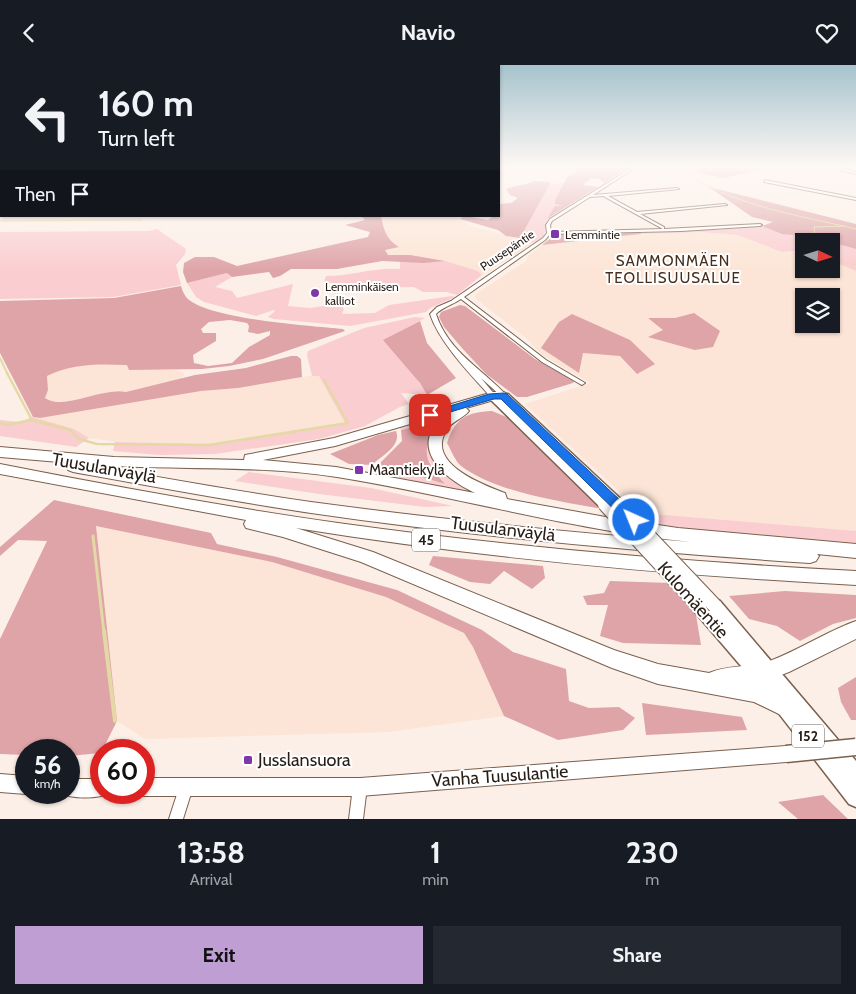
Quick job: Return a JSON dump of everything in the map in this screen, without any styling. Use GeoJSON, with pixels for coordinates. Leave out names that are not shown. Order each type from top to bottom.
{"type":"FeatureCollection","features":[{"type":"Feature","properties":{"kind":"highway"},"geometry":{"type":"LineString","coordinates":[[193,463],[272,455],[335,442],[498,397]]}},
{"type":"Feature","properties":{"kind":"highway"},"geometry":{"type":"LineString","coordinates":[[498,397],[462,411],[447,421],[438,434],[436,441],[438,456],[449,470],[464,482],[508,500],[554,513]]}},
{"type":"Feature","properties":{"kind":"highway"},"geometry":{"type":"LineString","coordinates":[[0,453],[114,462],[268,465],[336,472],[554,513],[678,533],[856,551]]}},
{"type":"Feature","properties":{"kind":"highway","name":"Tuusulanväylä"},"geometry":{"type":"LineString","coordinates":[[0,453],[236,495],[344,512],[614,543],[856,559]]}},
{"type":"Feature","properties":{"kind":"highway","name":"Tuusulanväylä"},"geometry":{"type":"LineString","coordinates":[[0,469],[122,493],[329,527],[501,549],[640,563],[856,579]]}},
{"type":"Feature","properties":{"kind":"highway"},"geometry":{"type":"LineString","coordinates":[[122,493],[284,531],[324,543],[408,573],[612,659],[658,674],[706,681],[756,692],[783,705]]}},
{"type":"Feature","properties":{"kind":"highway"},"geometry":{"type":"LineString","coordinates":[[706,681],[765,672],[842,634],[856,630]]}},
{"type":"Feature","properties":{"kind":"main road","name":"Kulomäentie"},"geometry":{"type":"LineString","coordinates":[[498,397],[707,606]]}},
{"type":"Feature","properties":{"kind":"main road","name":"Kulomäentie"},"geometry":{"type":"LineString","coordinates":[[498,397],[620,506],[856,775]]}},
{"type":"Feature","properties":{"kind":"main road","name":"Kulomäentie"},"geometry":{"type":"LineString","coordinates":[[765,672],[783,705],[856,797]]}},
{"type":"Feature","properties":{"kind":"main road","name":"Vanha Tuusulantie"},"geometry":{"type":"LineString","coordinates":[[155,787],[360,787],[856,747]]}},
{"type":"Feature","properties":{"kind":"main road"},"geometry":{"type":"LineString","coordinates":[[0,783],[15,784]]}},
{"type":"Feature","properties":{"kind":"street","name":"Puusepäntie"},"geometry":{"type":"LineString","coordinates":[[498,397],[465,366],[460,356],[436,325],[433,316],[439,308],[453,303],[544,239],[549,233],[548,225],[551,220],[582,201]]}},
{"type":"Feature","properties":{"kind":"street"},"geometry":{"type":"LineString","coordinates":[[615,201],[663,228]]}},
{"type":"Feature","properties":{"kind":"street"},"geometry":{"type":"LineString","coordinates":[[636,213],[725,205]]}},
{"type":"Feature","properties":{"kind":"street"},"geometry":{"type":"LineString","coordinates":[[549,233],[663,228],[712,229],[760,225]]}},
{"type":"Feature","properties":{"kind":"street"},"geometry":{"type":"LineString","coordinates":[[461,297],[544,361],[582,383]]}},
{"type":"Feature","properties":{"kind":"street","name":"Puusepäntie"},"geometry":{"type":"LineString","coordinates":[[460,356],[471,364],[498,397]]}},
{"type":"Feature","properties":{"kind":"street"},"geometry":{"type":"LineString","coordinates":[[176,819],[186,787]]}},
{"type":"Feature","properties":{"kind":"street"},"geometry":{"type":"LineString","coordinates":[[356,819],[360,787]]}},
{"type":"Feature","properties":{"kind":"shaded area"},"geometry":{"type":"Polygon","coordinates":[[[514,201],[540,201],[520,238],[506,236],[498,230],[460,219],[471,217],[488,220],[492,217],[500,217],[500,204],[514,201]]]}},
{"type":"Feature","properties":{"kind":"shaded area"},"geometry":{"type":"Polygon","coordinates":[[[540,201],[558,201],[564,204],[548,216],[544,236],[534,243],[518,239],[540,201]]]}},
{"type":"Feature","properties":{"kind":"shaded area"},"geometry":{"type":"Polygon","coordinates":[[[555,201],[575,201],[547,219],[555,206],[564,206],[555,204],[555,201]]]}},
{"type":"Feature","properties":{"kind":"shaded area"},"geometry":{"type":"Polygon","coordinates":[[[729,201],[765,201],[856,224],[856,249],[840,245],[840,233],[795,233],[795,236],[782,234],[762,226],[773,222],[752,217],[729,201]]]}},
{"type":"Feature","properties":{"kind":"shaded area"},"geometry":{"type":"Polygon","coordinates":[[[362,217],[381,217],[386,234],[399,247],[385,250],[388,255],[410,255],[445,261],[424,263],[382,261],[337,269],[291,269],[273,278],[269,272],[232,277],[227,273],[187,283],[183,272],[184,263],[195,257],[214,257],[237,266],[368,237],[370,232],[345,225],[365,220],[362,217]]]}},
{"type":"Feature","properties":{"kind":"shaded area"},"geometry":{"type":"Polygon","coordinates":[[[381,217],[455,217],[474,227],[534,243],[482,275],[478,271],[440,260],[404,255],[387,255],[384,250],[398,247],[387,236],[381,217]]]}},
{"type":"Feature","properties":{"kind":"shaded area"},"geometry":{"type":"Polygon","coordinates":[[[762,226],[795,236],[795,251],[782,252],[738,235],[700,232],[641,234],[641,229],[715,230],[762,226]]]}},
{"type":"Feature","properties":{"kind":"shaded area"},"geometry":{"type":"Polygon","coordinates":[[[157,229],[186,249],[185,254],[176,265],[181,285],[113,297],[0,299],[0,232],[148,231],[157,229]]]}},
{"type":"Feature","properties":{"kind":"shaded area"},"geometry":{"type":"Polygon","coordinates":[[[641,229],[641,234],[542,245],[557,233],[641,229]]]}},
{"type":"Feature","properties":{"kind":"shaded area"},"geometry":{"type":"Polygon","coordinates":[[[700,232],[738,235],[782,252],[795,251],[795,278],[840,278],[840,265],[856,271],[856,531],[642,513],[525,404],[590,383],[542,355],[526,338],[475,298],[476,294],[525,262],[529,255],[542,245],[641,234],[700,232]]]}},
{"type":"Feature","properties":{"kind":"shaded area"},"geometry":{"type":"Polygon","coordinates":[[[840,245],[856,249],[856,271],[840,265],[840,245]]]}},
{"type":"Feature","properties":{"kind":"shaded area"},"geometry":{"type":"Polygon","coordinates":[[[445,261],[478,271],[482,275],[457,295],[447,292],[423,292],[414,287],[370,288],[324,282],[326,276],[381,269],[400,269],[400,262],[445,261]]]}},
{"type":"Feature","properties":{"kind":"shaded area"},"geometry":{"type":"Polygon","coordinates":[[[227,273],[232,277],[215,287],[232,291],[237,298],[293,284],[288,306],[310,308],[338,304],[344,309],[342,314],[375,313],[389,305],[455,297],[430,308],[426,312],[350,326],[268,317],[274,310],[256,316],[204,302],[196,297],[187,283],[227,273]]]}},
{"type":"Feature","properties":{"kind":"shaded area"},"geometry":{"type":"Polygon","coordinates":[[[181,286],[186,297],[197,305],[214,311],[260,320],[343,329],[345,331],[263,359],[229,366],[202,369],[129,370],[127,365],[96,365],[67,369],[47,376],[48,390],[45,398],[62,402],[117,391],[126,392],[195,375],[246,368],[291,356],[297,356],[301,359],[302,377],[238,388],[201,391],[40,418],[33,417],[0,353],[0,301],[114,298],[181,286]],[[230,320],[209,322],[201,329],[203,333],[216,333],[216,341],[193,355],[194,363],[208,366],[232,363],[249,347],[270,335],[270,331],[258,334],[248,332],[249,326],[247,323],[230,320]]]}},
{"type":"Feature","properties":{"kind":"shaded area"},"geometry":{"type":"Polygon","coordinates":[[[460,305],[465,306],[535,359],[574,381],[573,383],[527,397],[517,397],[486,374],[444,327],[439,317],[441,312],[460,305]]]}},
{"type":"Feature","properties":{"kind":"shaded area"},"geometry":{"type":"Polygon","coordinates":[[[694,313],[720,331],[713,347],[695,350],[648,337],[663,330],[648,318],[675,318],[694,313]]]}},
{"type":"Feature","properties":{"kind":"shaded area"},"geometry":{"type":"Polygon","coordinates":[[[572,314],[630,340],[655,364],[637,374],[620,356],[583,353],[579,373],[541,348],[559,322],[572,314]]]}},
{"type":"Feature","properties":{"kind":"shaded area"},"geometry":{"type":"Polygon","coordinates":[[[415,317],[425,318],[391,336],[427,395],[401,393],[409,404],[365,426],[319,439],[215,454],[159,455],[113,451],[115,442],[210,444],[345,423],[319,376],[312,376],[307,355],[308,351],[364,328],[415,317]]]}},
{"type":"Feature","properties":{"kind":"shaded area"},"geometry":{"type":"Polygon","coordinates":[[[420,321],[427,343],[456,378],[427,395],[420,383],[383,340],[420,321]]]}},
{"type":"Feature","properties":{"kind":"shaded area"},"geometry":{"type":"Polygon","coordinates":[[[92,363],[128,365],[130,370],[176,370],[185,374],[178,381],[126,392],[117,390],[68,401],[49,401],[45,398],[48,390],[47,376],[61,369],[92,363]]]}},
{"type":"Feature","properties":{"kind":"shaded area"},"geometry":{"type":"Polygon","coordinates":[[[319,376],[345,423],[210,444],[115,442],[89,438],[74,429],[39,420],[40,418],[201,391],[238,388],[319,376]]]}},
{"type":"Feature","properties":{"kind":"shaded area"},"geometry":{"type":"Polygon","coordinates":[[[452,410],[433,450],[493,497],[438,487],[373,471],[377,466],[385,466],[445,484],[427,455],[427,442],[433,422],[401,430],[399,427],[452,410]]]}},
{"type":"Feature","properties":{"kind":"shaded area"},"geometry":{"type":"Polygon","coordinates":[[[492,411],[511,419],[602,509],[529,495],[493,483],[461,466],[447,443],[450,434],[463,418],[476,413],[492,411]]]}},
{"type":"Feature","properties":{"kind":"shaded area"},"geometry":{"type":"Polygon","coordinates":[[[33,417],[74,429],[89,438],[76,447],[0,436],[0,420],[19,422],[33,417]]]}},
{"type":"Feature","properties":{"kind":"shaded area"},"geometry":{"type":"Polygon","coordinates":[[[434,422],[428,442],[427,455],[432,468],[445,484],[385,466],[377,466],[402,441],[401,430],[434,422]]]}},
{"type":"Feature","properties":{"kind":"shaded area"},"geometry":{"type":"Polygon","coordinates":[[[396,431],[396,441],[393,446],[372,465],[349,464],[330,454],[378,435],[396,431]]]}},
{"type":"Feature","properties":{"kind":"shaded area"},"geometry":{"type":"Polygon","coordinates":[[[249,472],[371,488],[453,506],[425,507],[235,481],[249,472]]]}},
{"type":"Feature","properties":{"kind":"shaded area"},"geometry":{"type":"Polygon","coordinates":[[[54,500],[211,533],[217,544],[277,557],[397,590],[482,630],[513,652],[566,669],[569,701],[589,708],[619,707],[635,718],[623,730],[558,740],[504,716],[473,647],[464,633],[386,597],[272,562],[96,526],[117,721],[108,739],[90,739],[90,754],[80,755],[80,739],[15,739],[15,755],[0,754],[0,639],[47,541],[18,540],[0,556],[0,547],[54,500]]]}},
{"type":"Feature","properties":{"kind":"shaded area"},"geometry":{"type":"Polygon","coordinates":[[[642,513],[856,531],[856,547],[656,525],[642,513]]]}},
{"type":"Feature","properties":{"kind":"shaded area"},"geometry":{"type":"Polygon","coordinates":[[[96,526],[272,562],[386,597],[464,633],[473,647],[504,716],[389,732],[145,739],[117,721],[96,526]]]}},
{"type":"Feature","properties":{"kind":"shaded area"},"geometry":{"type":"Polygon","coordinates":[[[433,556],[543,566],[545,578],[532,589],[504,571],[490,584],[470,582],[429,565],[433,556]]]}},
{"type":"Feature","properties":{"kind":"shaded area"},"geometry":{"type":"Polygon","coordinates":[[[610,581],[670,583],[696,615],[701,645],[623,643],[600,636],[608,605],[587,605],[583,596],[604,593],[610,581]]]}},
{"type":"Feature","properties":{"kind":"shaded area"},"geometry":{"type":"Polygon","coordinates":[[[785,591],[856,595],[856,618],[833,624],[800,641],[777,626],[749,619],[729,596],[785,591]]]}},
{"type":"Feature","properties":{"kind":"shaded area"},"geometry":{"type":"Polygon","coordinates":[[[856,677],[856,720],[851,720],[841,702],[838,688],[856,677]]]}},
{"type":"Feature","properties":{"kind":"shaded area"},"geometry":{"type":"Polygon","coordinates":[[[642,703],[742,717],[747,730],[646,735],[642,703]]]}},
{"type":"Feature","properties":{"kind":"shaded area"},"geometry":{"type":"Polygon","coordinates":[[[823,795],[848,819],[798,819],[778,802],[823,795]]]}},
{"type":"Feature","properties":{"kind":"waterway"},"geometry":{"type":"LineString","coordinates":[[746,201],[769,209],[843,226]]}},
{"type":"Feature","properties":{"kind":"waterway"},"geometry":{"type":"LineString","coordinates":[[0,221],[142,220]]}},
{"type":"Feature","properties":{"kind":"waterway"},"geometry":{"type":"LineString","coordinates":[[815,233],[814,227],[843,226]]}},
{"type":"Feature","properties":{"kind":"waterway"},"geometry":{"type":"LineString","coordinates":[[843,226],[856,229]]}},
{"type":"Feature","properties":{"kind":"waterway"},"geometry":{"type":"LineString","coordinates":[[840,260],[856,265]]}},
{"type":"Feature","properties":{"kind":"waterway"},"geometry":{"type":"LineString","coordinates":[[0,358],[8,374]]}},
{"type":"Feature","properties":{"kind":"waterway"},"geometry":{"type":"LineString","coordinates":[[8,374],[32,420]]}},
{"type":"Feature","properties":{"kind":"waterway"},"geometry":{"type":"LineString","coordinates":[[32,420],[70,430],[79,439],[97,444],[209,445],[348,423],[324,380]]}},
{"type":"Feature","properties":{"kind":"waterway"},"geometry":{"type":"LineString","coordinates":[[0,423],[6,425],[32,420]]}},
{"type":"Feature","properties":{"kind":"waterway"},"geometry":{"type":"LineString","coordinates":[[93,536],[104,633]]}},
{"type":"Feature","properties":{"kind":"waterway"},"geometry":{"type":"LineString","coordinates":[[104,631],[115,721]]}},
{"type":"Feature","properties":{"kind":"place","name":"Lemmintie"},"geometry":{"type":"Point","coordinates":[555,234]}},
{"type":"Feature","properties":{"kind":"place","name":"Lemminkäisen kalliot"},"geometry":{"type":"Point","coordinates":[315,293]}},
{"type":"Feature","properties":{"kind":"place","name":"Maantiekylä"},"geometry":{"type":"Point","coordinates":[359,470]}},
{"type":"Feature","properties":{"kind":"place","name":"Jusslansuora"},"geometry":{"type":"Point","coordinates":[248,760]}},
{"type":"Feature","properties":{"kind":"district","name":"SAMMONMÄEN TEOLLISUUSALUE"},"geometry":{"type":"Point","coordinates":[673,270]}},
{"type":"Feature","properties":{"kind":"route"},"geometry":{"type":"LineString","coordinates":[[430,415],[493,396],[504,396],[634,520]]}}]}
